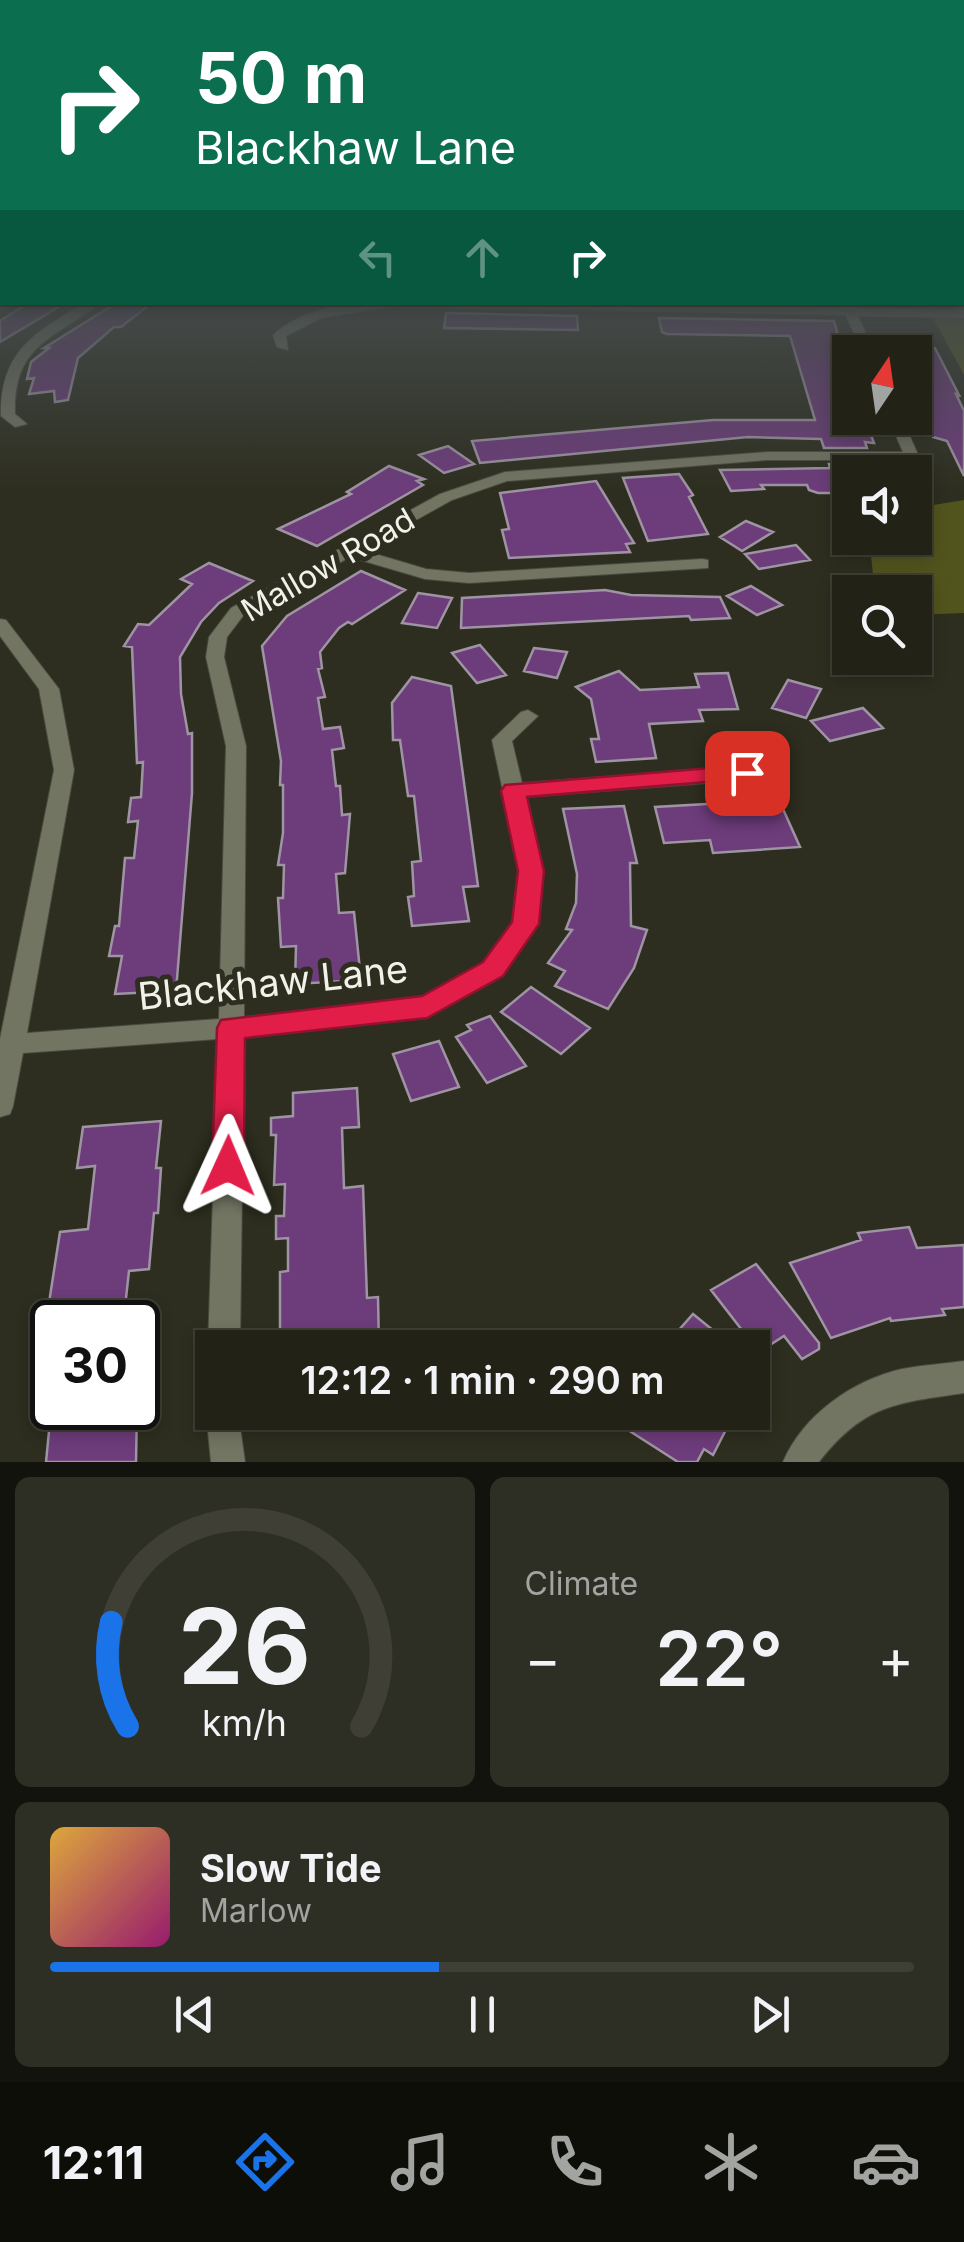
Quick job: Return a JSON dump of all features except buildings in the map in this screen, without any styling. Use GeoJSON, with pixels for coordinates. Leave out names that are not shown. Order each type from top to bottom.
{"type":"FeatureCollection","features":[{"type":"Feature","properties":{"kind":"street"},"geometry":{"type":"LineString","coordinates":[[20,357],[11,367],[4,390],[8,416],[20,424]]}},
{"type":"Feature","properties":{"kind":"street","name":"Mallow Road"},"geometry":{"type":"LineString","coordinates":[[224,1330],[236,746],[215,657],[218,637],[237,612],[446,498],[505,476],[766,456],[912,457],[902,435]]}},
{"type":"Feature","properties":{"kind":"street"},"geometry":{"type":"LineString","coordinates":[[348,550],[425,574],[469,578],[702,564]]}},
{"type":"Feature","properties":{"kind":"street"},"geometry":{"type":"LineString","coordinates":[[0,624],[49,688],[64,770],[0,1106]]}},
{"type":"Feature","properties":{"kind":"street","name":"Blackhaw Lane"},"geometry":{"type":"LineString","coordinates":[[12,1044],[231,1028],[427,1007],[493,969],[525,924],[531,871],[502,740],[528,716]]}},
{"type":"Feature","properties":{"kind":"street"},"geometry":{"type":"LineString","coordinates":[[513,791],[747,773],[767,757]]}},
{"type":"Feature","properties":{"kind":"street"},"geometry":{"type":"LineString","coordinates":[[800,1462],[808,1447],[848,1411],[894,1388],[964,1378]]}},
{"type":"Feature","properties":{"kind":"street"},"geometry":{"type":"LineString","coordinates":[[224,1430],[228,1462]]}},
{"type":"Feature","properties":{"kind":"shaded area"},"geometry":{"type":"Polygon","coordinates":[[[954,357],[964,357],[964,375],[954,357]]]}},
{"type":"Feature","properties":{"kind":"shaded area"},"geometry":{"type":"Polygon","coordinates":[[[964,500],[964,613],[932,614],[932,575],[873,575],[871,555],[932,555],[932,505],[964,500]]]}},
{"type":"Feature","properties":{"kind":"route"},"geometry":{"type":"LineString","coordinates":[[228,1166],[231,1028],[427,1007],[493,969],[525,924],[531,871],[513,791],[747,773]]}}]}
